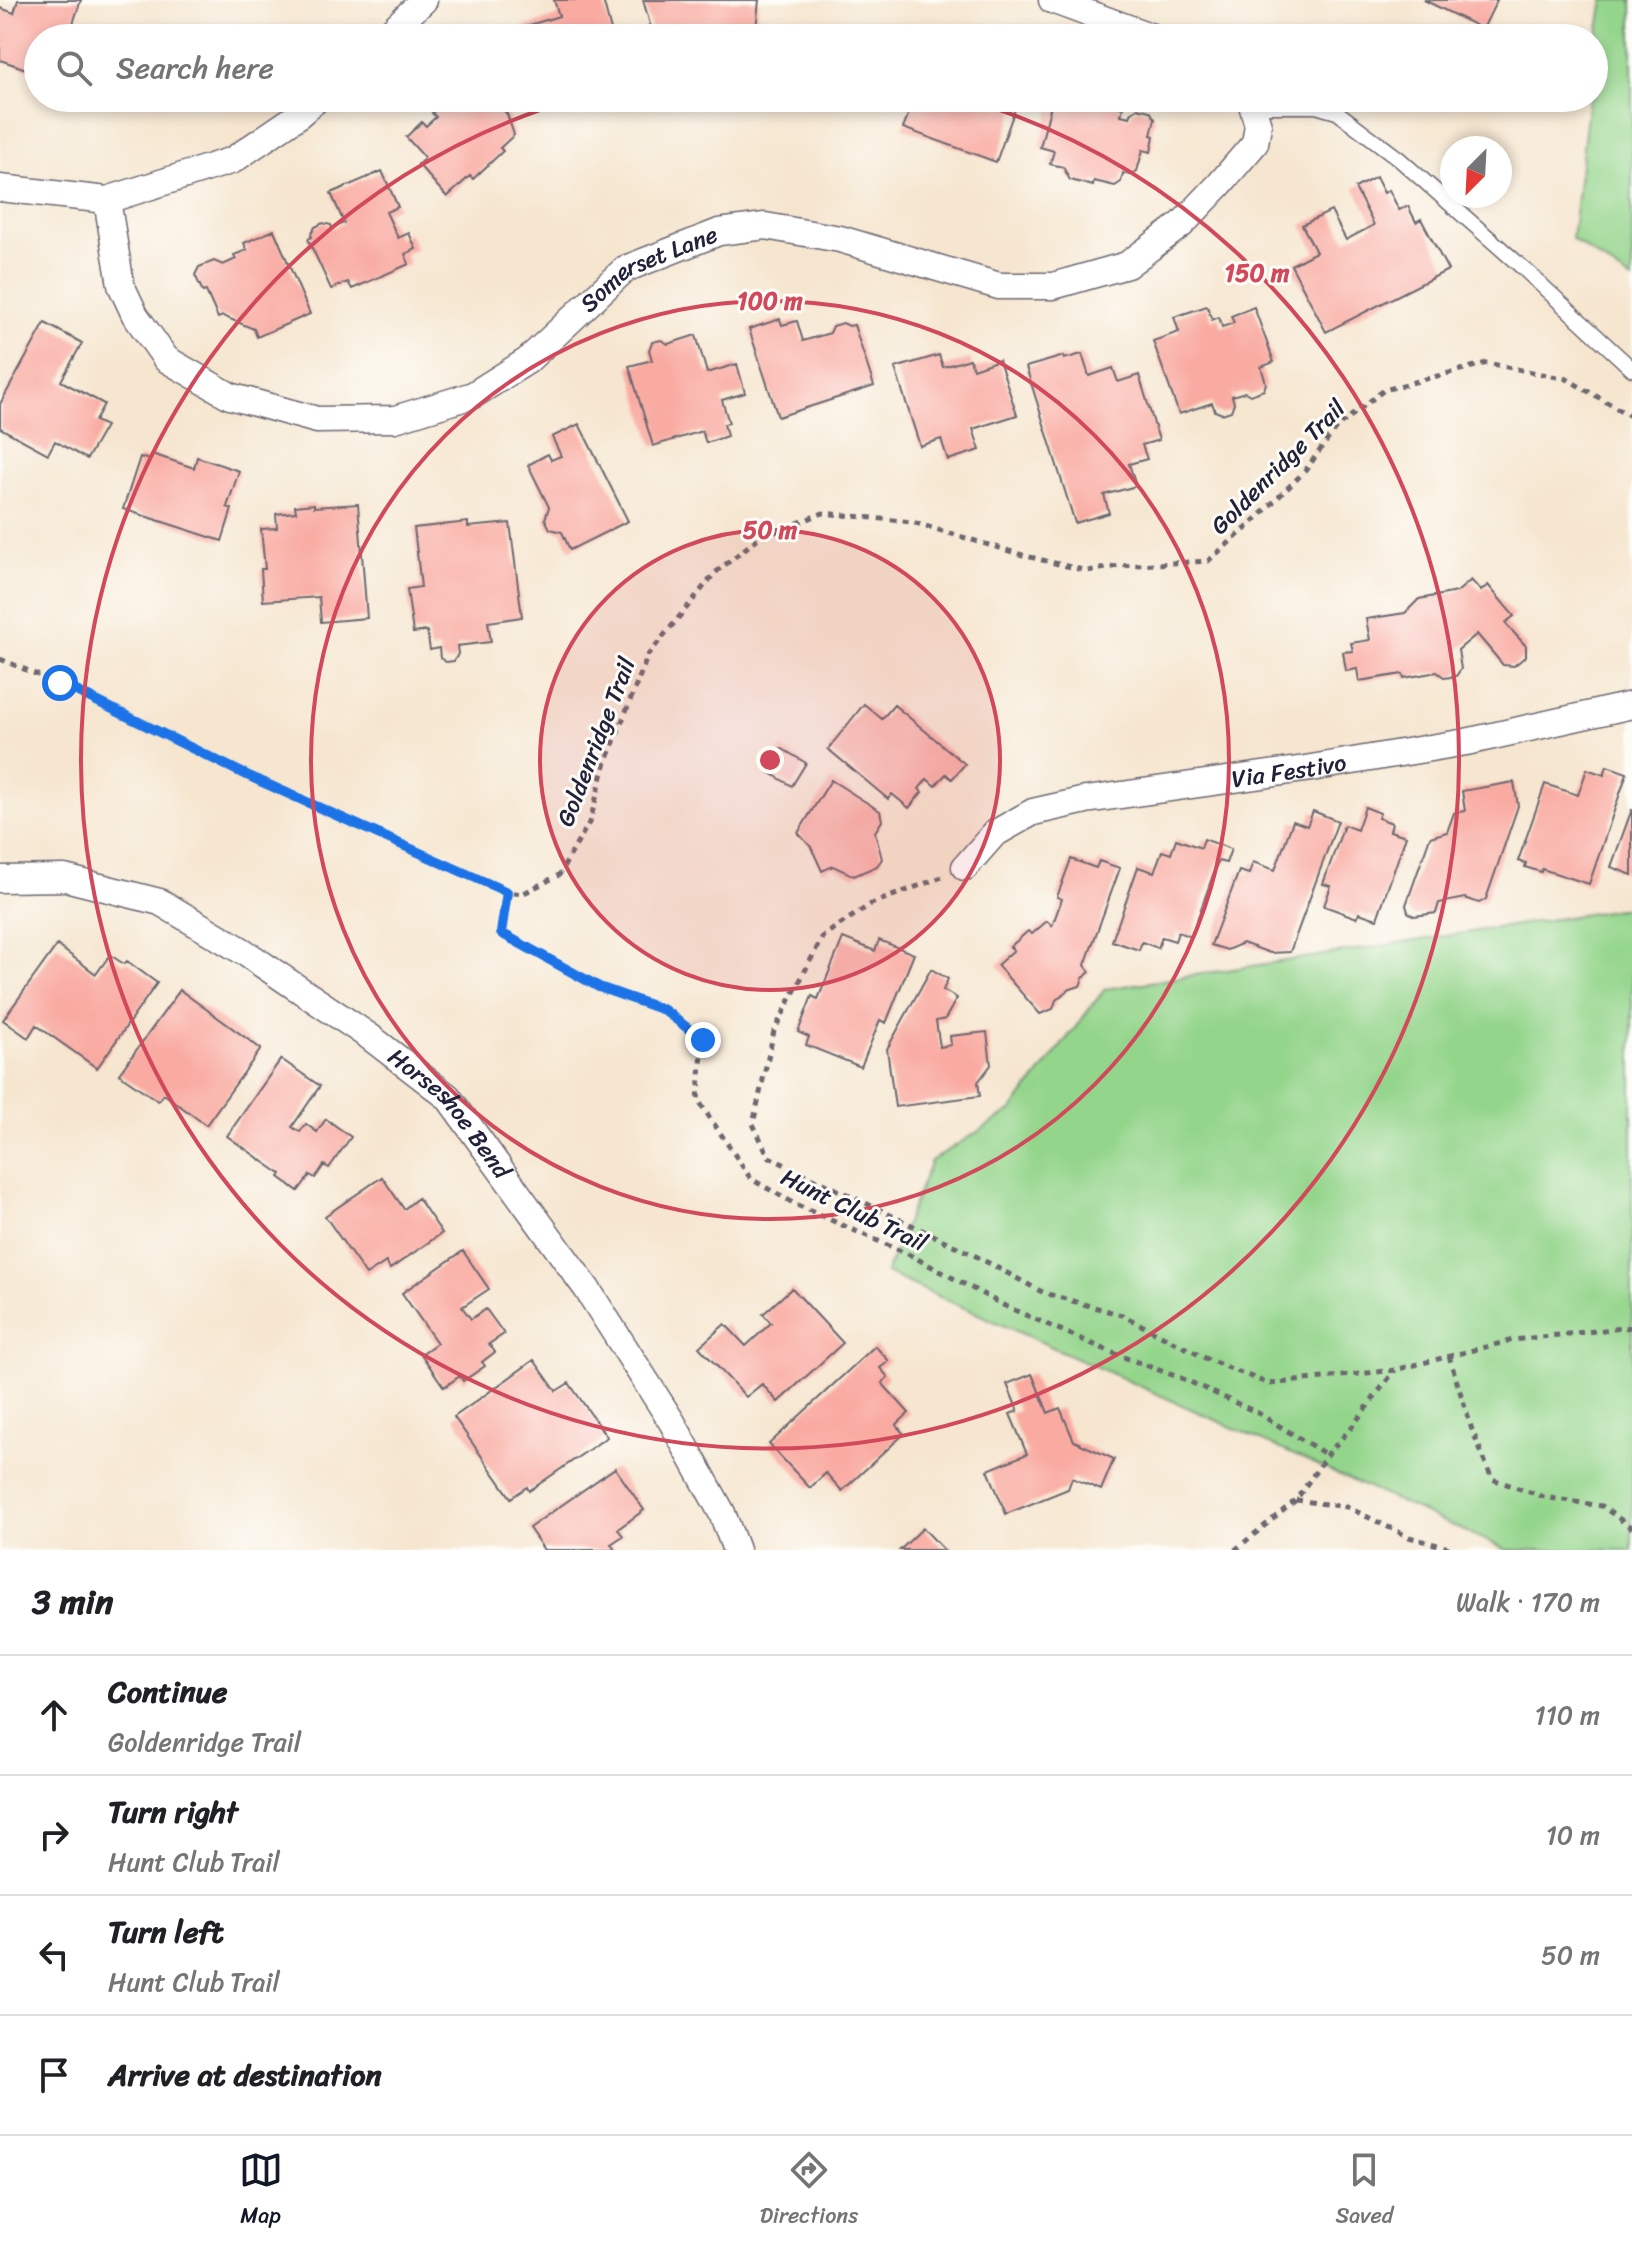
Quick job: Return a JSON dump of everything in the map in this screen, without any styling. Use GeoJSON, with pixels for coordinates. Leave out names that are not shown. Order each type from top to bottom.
{"type":"FeatureCollection","features":[{"type":"Feature","properties":{"kind":"street"},"geometry":{"type":"LineString","coordinates":[[399,24],[424,0]]}},
{"type":"Feature","properties":{"kind":"street"},"geometry":{"type":"LineString","coordinates":[[1052,0],[1117,24]]}},
{"type":"Feature","properties":{"kind":"street"},"geometry":{"type":"LineString","coordinates":[[0,188],[107,200],[233,160],[302,112]]}},
{"type":"Feature","properties":{"kind":"street","name":"Somerset Lane"},"geometry":{"type":"LineString","coordinates":[[107,200],[121,285],[135,315],[166,359],[230,396],[317,420],[395,419],[473,395],[527,361],[625,269],[719,232],[765,226],[840,239],[999,286],[1053,286],[1127,265],[1182,224],[1247,153],[1255,143],[1258,125],[1255,112]]}},
{"type":"Feature","properties":{"kind":"street","name":"Via Festivo"},"geometry":{"type":"LineString","coordinates":[[965,867],[994,834],[1033,812],[1086,800],[1466,742],[1632,705]]}},
{"type":"Feature","properties":{"kind":"street","name":"Horseshoe Bend"},"geometry":{"type":"LineString","coordinates":[[0,879],[65,878],[160,902],[244,952],[370,1037],[448,1097],[587,1289],[664,1408],[722,1513],[736,1550]]}},
{"type":"Feature","properties":{"kind":"lane"},"geometry":{"type":"LineString","coordinates":[[1337,112],[1398,158],[1632,369]]}},
{"type":"Feature","properties":{"kind":"path","name":"Goldenridge Trail"},"geometry":{"type":"LineString","coordinates":[[507,892],[522,894],[559,875],[590,821],[605,765],[648,655],[715,573],[757,539],[823,513],[912,522],[1087,571],[1208,561],[1305,471],[1336,428],[1384,390],[1487,363],[1567,379],[1632,417]]}},
{"type":"Feature","properties":{"kind":"path"},"geometry":{"type":"LineString","coordinates":[[0,659],[60,683],[238,771],[507,892]]}},
{"type":"Feature","properties":{"kind":"path"},"geometry":{"type":"LineString","coordinates":[[965,867],[871,904],[823,936],[774,1031],[753,1124],[769,1157],[972,1254],[1044,1293],[1122,1315],[1209,1360],[1269,1384],[1395,1370],[1513,1340],[1632,1327]]}},
{"type":"Feature","properties":{"kind":"path","name":"Hunt Club Trail"},"geometry":{"type":"LineString","coordinates":[[507,892],[501,933],[599,987],[664,1010],[703,1040],[698,1100],[751,1179],[797,1205],[912,1256],[1005,1306],[1258,1413],[1327,1455]]}},
{"type":"Feature","properties":{"kind":"path"},"geometry":{"type":"LineString","coordinates":[[1449,1356],[1471,1427],[1492,1479],[1544,1497],[1602,1506],[1632,1528]]}},
{"type":"Feature","properties":{"kind":"path"},"geometry":{"type":"LineString","coordinates":[[1235,1550],[1296,1500],[1327,1455],[1395,1370]]}},
{"type":"Feature","properties":{"kind":"path"},"geometry":{"type":"LineString","coordinates":[[1296,1500],[1347,1507],[1409,1537],[1456,1550]]}},
{"type":"Feature","properties":{"kind":"green space"},"geometry":{"type":"Polygon","coordinates":[[[1604,0],[1632,0],[1632,281],[1572,239],[1587,112],[1608,112],[1608,24],[1600,24],[1604,0]]]}},
{"type":"Feature","properties":{"kind":"green space"},"geometry":{"type":"Polygon","coordinates":[[[1632,907],[1632,1550],[1507,1550],[886,1273],[931,1161],[1011,1111],[1105,989],[1632,907]]]}},
{"type":"Feature","properties":{"kind":"building"},"geometry":{"type":"Polygon","coordinates":[[[18,0],[81,0],[73,24],[24,24],[24,68],[0,60],[0,8],[14,13],[18,0]]]}},
{"type":"Feature","properties":{"kind":"building"},"geometry":{"type":"Polygon","coordinates":[[[554,0],[603,0],[609,24],[533,24],[559,16],[554,0]]]}},
{"type":"Feature","properties":{"kind":"building"},"geometry":{"type":"Polygon","coordinates":[[[643,0],[759,0],[756,24],[650,24],[643,0]]]}},
{"type":"Feature","properties":{"kind":"building"},"geometry":{"type":"Polygon","coordinates":[[[1424,0],[1497,0],[1485,24],[1473,24],[1424,0]]]}},
{"type":"Feature","properties":{"kind":"building"},"geometry":{"type":"Polygon","coordinates":[[[505,112],[514,135],[500,148],[503,151],[473,179],[470,176],[447,197],[418,164],[425,158],[406,137],[422,122],[426,126],[436,117],[432,113],[505,112]]]}},
{"type":"Feature","properties":{"kind":"building"},"geometry":{"type":"Polygon","coordinates":[[[909,112],[1014,112],[996,162],[903,128],[909,112]]]}},
{"type":"Feature","properties":{"kind":"building"},"geometry":{"type":"Polygon","coordinates":[[[1049,112],[1122,112],[1121,115],[1130,117],[1132,112],[1151,112],[1155,119],[1151,152],[1143,150],[1137,171],[1130,175],[1123,173],[1121,182],[1115,186],[1094,181],[1093,186],[1070,180],[1063,167],[1050,164],[1054,151],[1040,147],[1049,112]]]}},
{"type":"Feature","properties":{"kind":"building"},"geometry":{"type":"Polygon","coordinates":[[[382,171],[398,207],[386,212],[398,238],[409,233],[416,249],[405,254],[409,264],[352,289],[348,282],[331,289],[308,239],[312,237],[315,227],[323,223],[332,228],[344,223],[331,193],[382,171]]]}},
{"type":"Feature","properties":{"kind":"building"},"geometry":{"type":"Polygon","coordinates":[[[1376,177],[1384,193],[1389,190],[1399,210],[1408,206],[1416,222],[1421,219],[1448,270],[1326,332],[1291,265],[1316,252],[1302,225],[1331,211],[1346,240],[1374,225],[1355,188],[1376,177]]]}},
{"type":"Feature","properties":{"kind":"building"},"geometry":{"type":"Polygon","coordinates":[[[274,230],[310,314],[257,337],[254,329],[223,316],[218,318],[195,275],[199,267],[214,261],[223,265],[236,259],[234,255],[247,250],[244,243],[274,230]]]}},
{"type":"Feature","properties":{"kind":"building"},"geometry":{"type":"Polygon","coordinates":[[[1207,306],[1212,320],[1219,317],[1222,327],[1234,323],[1231,316],[1254,307],[1274,362],[1261,367],[1266,383],[1264,390],[1232,396],[1234,403],[1231,411],[1222,414],[1215,411],[1212,403],[1179,414],[1153,341],[1179,332],[1174,317],[1207,306]]]}},
{"type":"Feature","properties":{"kind":"building"},"geometry":{"type":"Polygon","coordinates":[[[780,319],[782,325],[797,321],[803,341],[830,333],[833,326],[843,323],[854,325],[874,386],[778,417],[749,329],[780,319]]]}},
{"type":"Feature","properties":{"kind":"building"},"geometry":{"type":"Polygon","coordinates":[[[45,323],[82,343],[61,381],[104,404],[95,421],[106,426],[87,459],[55,441],[48,454],[0,428],[0,404],[45,323]]]}},
{"type":"Feature","properties":{"kind":"building"},"geometry":{"type":"Polygon","coordinates":[[[696,335],[707,373],[737,364],[745,393],[722,400],[729,423],[724,424],[727,436],[706,443],[702,431],[653,446],[629,366],[652,360],[649,350],[652,342],[661,340],[668,344],[696,335]]]}},
{"type":"Feature","properties":{"kind":"building"},"geometry":{"type":"Polygon","coordinates":[[[1082,354],[1089,376],[1113,368],[1118,382],[1139,375],[1159,440],[1142,445],[1147,459],[1129,464],[1136,486],[1104,495],[1109,513],[1075,523],[1026,367],[1082,354]]]}},
{"type":"Feature","properties":{"kind":"building"},"geometry":{"type":"Polygon","coordinates":[[[939,355],[943,367],[970,359],[973,369],[999,360],[1017,415],[973,429],[980,450],[948,460],[941,439],[920,446],[895,368],[939,355]]]}},
{"type":"Feature","properties":{"kind":"building"},"geometry":{"type":"Polygon","coordinates":[[[579,424],[628,521],[570,550],[562,532],[550,529],[545,519],[549,507],[528,465],[548,454],[551,460],[561,456],[552,437],[579,424]]]}},
{"type":"Feature","properties":{"kind":"building"},"geometry":{"type":"Polygon","coordinates":[[[152,454],[194,468],[197,457],[239,471],[227,507],[232,509],[222,541],[123,509],[140,457],[150,460],[152,454]]]}},
{"type":"Feature","properties":{"kind":"building"},"geometry":{"type":"Polygon","coordinates":[[[314,504],[314,507],[358,504],[367,618],[321,622],[319,597],[263,601],[261,569],[265,569],[261,529],[277,528],[276,514],[296,512],[295,506],[314,504]]]}},
{"type":"Feature","properties":{"kind":"building"},"geometry":{"type":"Polygon","coordinates":[[[468,522],[468,527],[510,523],[522,617],[488,622],[491,642],[457,646],[458,654],[454,661],[446,662],[440,658],[439,648],[430,650],[427,631],[413,633],[407,589],[421,587],[414,528],[468,522]]]}},
{"type":"Feature","properties":{"kind":"building"},"geometry":{"type":"Polygon","coordinates":[[[1471,580],[1481,591],[1488,585],[1514,616],[1505,623],[1526,646],[1526,656],[1514,666],[1503,665],[1477,634],[1458,650],[1461,669],[1456,676],[1445,678],[1437,672],[1359,681],[1357,669],[1346,671],[1343,652],[1353,651],[1351,643],[1370,640],[1366,619],[1405,613],[1419,599],[1457,592],[1471,580]]]}},
{"type":"Feature","properties":{"kind":"building"},"geometry":{"type":"Polygon","coordinates":[[[864,704],[882,719],[894,705],[965,764],[952,779],[946,774],[935,786],[927,779],[919,789],[922,792],[909,808],[892,794],[888,799],[828,749],[864,704]]]}},
{"type":"Feature","properties":{"kind":"building"},"geometry":{"type":"Polygon","coordinates":[[[781,748],[806,763],[792,786],[767,771],[781,748]]]}},
{"type":"Feature","properties":{"kind":"building"},"geometry":{"type":"Polygon","coordinates":[[[1607,766],[1627,773],[1589,884],[1542,869],[1541,872],[1525,867],[1526,863],[1518,861],[1545,784],[1578,795],[1587,769],[1604,775],[1607,766]]]}},
{"type":"Feature","properties":{"kind":"building"},"geometry":{"type":"Polygon","coordinates":[[[831,780],[880,811],[882,821],[875,832],[882,859],[877,866],[854,876],[833,866],[822,871],[811,847],[798,833],[831,780]]]}},
{"type":"Feature","properties":{"kind":"building"},"geometry":{"type":"Polygon","coordinates":[[[1514,782],[1518,806],[1486,899],[1479,903],[1465,898],[1439,903],[1436,913],[1414,916],[1408,912],[1406,905],[1430,837],[1447,832],[1454,813],[1465,811],[1462,791],[1514,782]]]}},
{"type":"Feature","properties":{"kind":"building"},"geometry":{"type":"Polygon","coordinates":[[[1365,807],[1380,813],[1378,818],[1392,823],[1390,831],[1406,836],[1377,919],[1359,913],[1357,918],[1324,906],[1331,886],[1323,884],[1344,825],[1357,830],[1365,807]]]}},
{"type":"Feature","properties":{"kind":"building"},"geometry":{"type":"Polygon","coordinates":[[[1632,809],[1632,875],[1611,867],[1632,809]]]}},
{"type":"Feature","properties":{"kind":"building"},"geometry":{"type":"Polygon","coordinates":[[[1313,811],[1338,821],[1290,952],[1270,953],[1243,943],[1227,950],[1211,945],[1239,871],[1249,874],[1253,862],[1275,870],[1293,821],[1307,826],[1313,811]]]}},
{"type":"Feature","properties":{"kind":"building"},"geometry":{"type":"Polygon","coordinates":[[[1176,839],[1201,848],[1204,839],[1231,849],[1226,863],[1218,861],[1191,937],[1178,932],[1175,941],[1162,937],[1158,948],[1142,942],[1139,950],[1112,941],[1138,867],[1154,872],[1162,851],[1171,854],[1176,839]]]}},
{"type":"Feature","properties":{"kind":"building"},"geometry":{"type":"Polygon","coordinates":[[[1071,859],[1096,868],[1099,861],[1120,868],[1085,965],[1090,972],[1080,986],[1068,990],[1056,1000],[1053,1009],[1040,1014],[997,965],[1014,950],[1010,947],[1028,931],[1032,934],[1047,921],[1052,926],[1062,899],[1057,897],[1071,859]]]}},
{"type":"Feature","properties":{"kind":"building"},"geometry":{"type":"Polygon","coordinates":[[[843,938],[875,951],[879,940],[914,954],[886,1023],[880,1020],[861,1067],[806,1045],[809,1037],[798,1032],[812,996],[818,999],[843,938]]]}},
{"type":"Feature","properties":{"kind":"building"},"geometry":{"type":"Polygon","coordinates":[[[57,945],[96,974],[110,955],[124,964],[127,961],[157,983],[97,1068],[36,1025],[28,1038],[3,1020],[57,945]]]}},
{"type":"Feature","properties":{"kind":"building"},"geometry":{"type":"Polygon","coordinates":[[[931,969],[948,979],[943,990],[957,998],[945,1019],[936,1021],[940,1047],[951,1045],[950,1036],[987,1032],[991,1065],[978,1082],[980,1096],[895,1107],[887,1049],[931,969]]]}},
{"type":"Feature","properties":{"kind":"building"},"geometry":{"type":"Polygon","coordinates":[[[180,990],[261,1049],[206,1125],[164,1094],[158,1101],[119,1074],[180,990]]]}},
{"type":"Feature","properties":{"kind":"building"},"geometry":{"type":"Polygon","coordinates":[[[281,1059],[320,1086],[292,1127],[300,1132],[306,1124],[317,1132],[326,1119],[351,1137],[329,1168],[324,1165],[315,1178],[310,1175],[298,1191],[279,1177],[281,1174],[227,1136],[281,1059]]]}},
{"type":"Feature","properties":{"kind":"building"},"geometry":{"type":"Polygon","coordinates":[[[382,1177],[404,1209],[418,1198],[442,1233],[390,1269],[386,1262],[366,1275],[325,1216],[382,1177]]]}},
{"type":"Feature","properties":{"kind":"building"},"geometry":{"type":"Polygon","coordinates":[[[463,1251],[489,1289],[462,1307],[471,1319],[486,1309],[504,1334],[489,1344],[495,1352],[482,1362],[485,1366],[463,1381],[460,1376],[444,1387],[421,1354],[437,1343],[402,1293],[463,1251]]]}},
{"type":"Feature","properties":{"kind":"building"},"geometry":{"type":"Polygon","coordinates":[[[792,1288],[843,1343],[778,1402],[762,1384],[746,1397],[699,1347],[725,1324],[746,1346],[771,1323],[763,1314],[792,1288]]]}},
{"type":"Feature","properties":{"kind":"building"},"geometry":{"type":"Polygon","coordinates":[[[875,1346],[889,1361],[880,1368],[888,1377],[882,1383],[909,1413],[896,1425],[904,1434],[842,1491],[826,1473],[810,1488],[769,1444],[875,1346]]]}},
{"type":"Feature","properties":{"kind":"building"},"geometry":{"type":"Polygon","coordinates":[[[534,1360],[556,1391],[569,1383],[607,1437],[529,1491],[527,1487],[511,1498],[454,1417],[534,1360]]]}},
{"type":"Feature","properties":{"kind":"building"},"geometry":{"type":"Polygon","coordinates":[[[1032,1374],[1048,1413],[1060,1408],[1074,1441],[1114,1459],[1101,1490],[1072,1478],[1068,1489],[1006,1514],[988,1470],[1027,1454],[1010,1414],[1018,1411],[1007,1384],[1032,1374]]]}},
{"type":"Feature","properties":{"kind":"building"},"geometry":{"type":"Polygon","coordinates":[[[615,1468],[644,1510],[618,1529],[623,1536],[611,1544],[615,1550],[544,1550],[529,1528],[615,1468]]]}},
{"type":"Feature","properties":{"kind":"building"},"geometry":{"type":"Polygon","coordinates":[[[923,1528],[944,1550],[900,1550],[923,1528]]]}},
{"type":"Feature","properties":{"kind":"route"},"geometry":{"type":"LineString","coordinates":[[60,683],[238,771],[507,892],[501,933],[599,987],[664,1010],[703,1040]]}}]}
